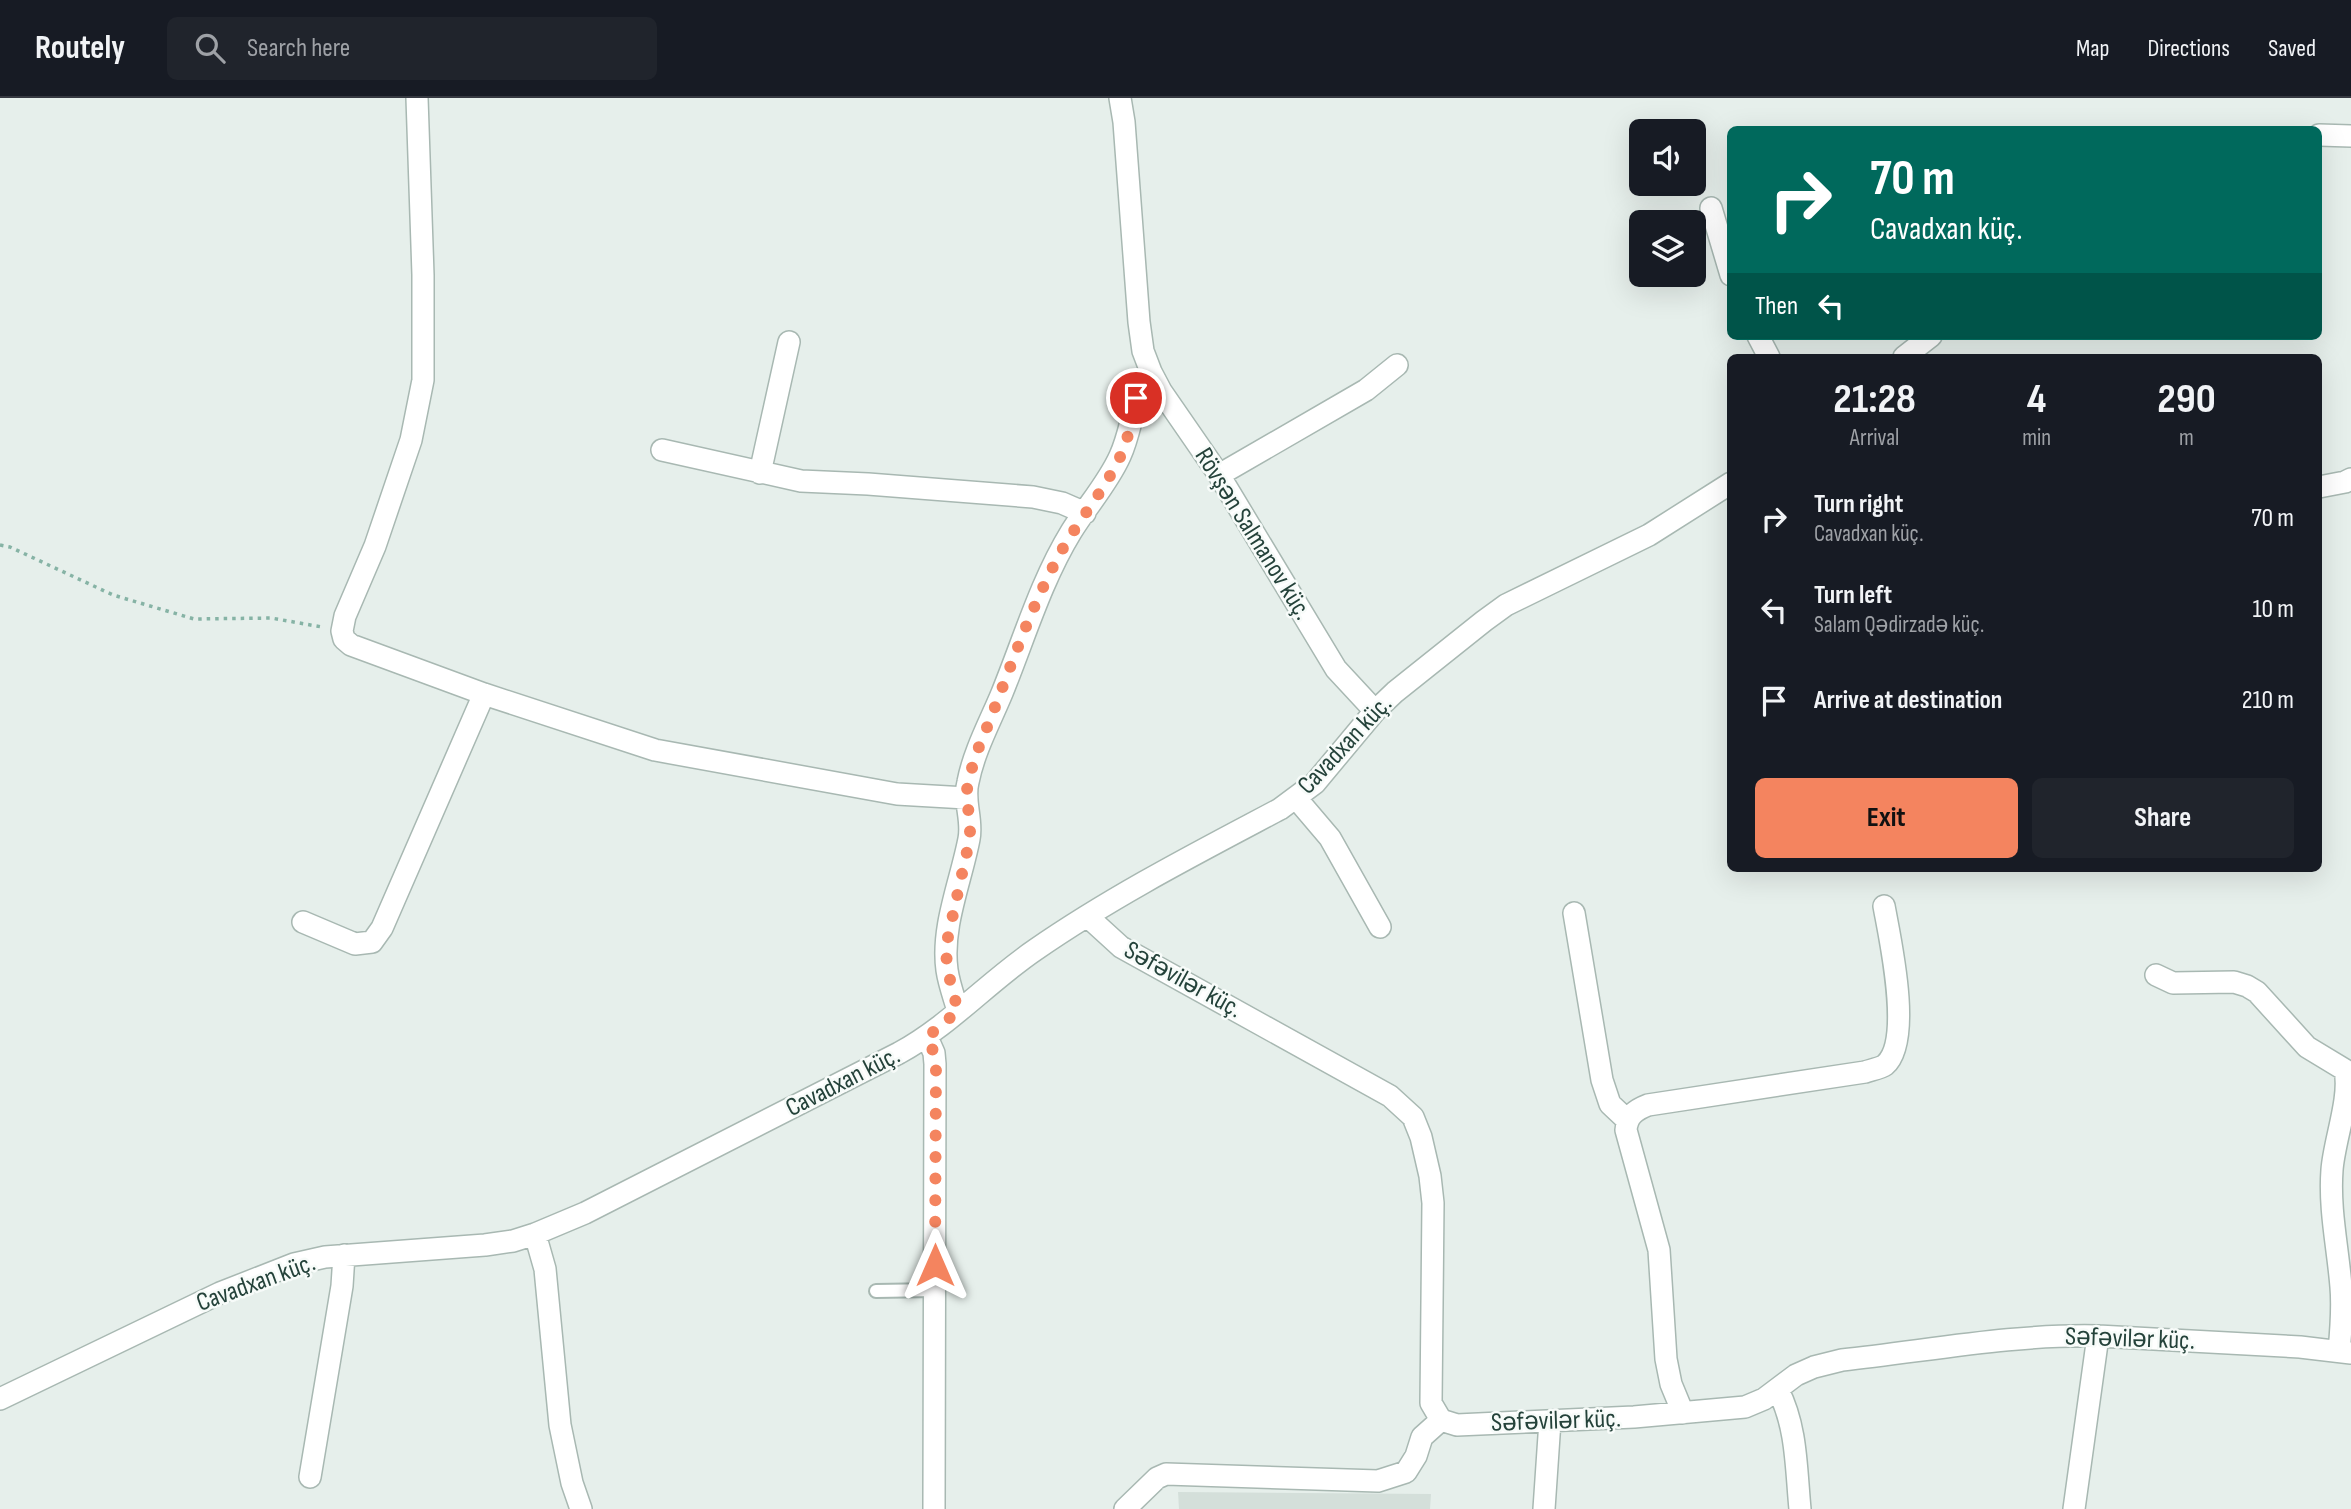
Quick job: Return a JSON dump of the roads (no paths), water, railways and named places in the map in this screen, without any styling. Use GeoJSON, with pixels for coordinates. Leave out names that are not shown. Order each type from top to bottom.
{"type":"FeatureCollection","features":[{"type":"Feature","properties":{"kind":"street"},"geometry":{"type":"LineString","coordinates":[[417,98],[423,275],[423,380],[411,440],[375,546],[345,616],[342,631],[344,639],[351,645],[484,694],[627,741],[689,758],[897,794],[966,798]]}},
{"type":"Feature","properties":{"kind":"street","name":"Rövşən Salmanov küç."},"geometry":{"type":"LineString","coordinates":[[1120,98],[1139,322],[1143,351],[1151,372],[1161,391],[1219,475],[1336,669],[1375,711]]}},
{"type":"Feature","properties":{"kind":"street"},"geometry":{"type":"LineString","coordinates":[[2322,135],[2351,136]]}},
{"type":"Feature","properties":{"kind":"street"},"geometry":{"type":"LineString","coordinates":[[1712,208],[1727,261]]}},
{"type":"Feature","properties":{"kind":"street"},"geometry":{"type":"LineString","coordinates":[[760,473],[789,342]]}},
{"type":"Feature","properties":{"kind":"street"},"geometry":{"type":"LineString","coordinates":[[1219,475],[1366,390],[1397,365]]}},
{"type":"Feature","properties":{"kind":"street"},"geometry":{"type":"LineString","coordinates":[[958,1011],[947,968],[946,946],[970,838],[966,798],[976,754],[1053,567],[1072,531],[1120,456],[1130,430],[1136,398],[1142,383],[1151,372]]}},
{"type":"Feature","properties":{"kind":"street"},"geometry":{"type":"LineString","coordinates":[[662,450],[801,481],[1032,497],[1062,503],[1085,513]]}},
{"type":"Feature","properties":{"kind":"street"},"geometry":{"type":"LineString","coordinates":[[2322,486],[2351,479]]}},
{"type":"Feature","properties":{"kind":"street","name":"Cavadxan küç."},"geometry":{"type":"LineString","coordinates":[[0,1399],[220,1293],[308,1260],[485,1245],[534,1234],[584,1213],[899,1053],[927,1037],[1002,973],[1087,916],[1296,798],[1315,783],[1375,711],[1395,692],[1506,606],[1648,536],[1727,485]]}},
{"type":"Feature","properties":{"kind":"street"},"geometry":{"type":"LineString","coordinates":[[303,922],[355,944],[372,942],[382,928],[484,694]]}},
{"type":"Feature","properties":{"kind":"street"},"geometry":{"type":"LineString","coordinates":[[1296,798],[1330,838],[1380,927]]}},
{"type":"Feature","properties":{"kind":"street"},"geometry":{"type":"LineString","coordinates":[[1683,1413],[1671,1384],[1666,1359],[1659,1250],[1626,1130],[1627,1120],[1637,1109],[1648,1105],[1865,1072],[1885,1065],[1893,1053],[1898,1030],[1896,971],[1884,906]]}},
{"type":"Feature","properties":{"kind":"street"},"geometry":{"type":"LineString","coordinates":[[1574,913],[1602,1080],[1610,1104],[1627,1120]]}},
{"type":"Feature","properties":{"kind":"street","name":"Səfəvilər küç."},"geometry":{"type":"LineString","coordinates":[[1087,916],[1121,947],[1390,1096],[1413,1117],[1421,1137],[1433,1203],[1431,1403],[1441,1420],[1457,1425],[1683,1413],[1745,1407],[1764,1399],[1805,1371],[1842,1360],[2070,1335],[2345,1352]]}},
{"type":"Feature","properties":{"kind":"street"},"geometry":{"type":"LineString","coordinates":[[2156,975],[2173,983],[2234,982],[2246,986],[2258,992],[2307,1047],[2346,1070],[2347,1093],[2332,1166],[2331,1187],[2345,1352]]}},
{"type":"Feature","properties":{"kind":"street"},"geometry":{"type":"LineString","coordinates":[[927,1037],[936,1064],[934,1509]]}},
{"type":"Feature","properties":{"kind":"street"},"geometry":{"type":"LineString","coordinates":[[534,1234],[545,1269],[560,1425],[580,1509]]}},
{"type":"Feature","properties":{"kind":"street"},"geometry":{"type":"LineString","coordinates":[[310,1477],[342,1286],[344,1255]]}},
{"type":"Feature","properties":{"kind":"street"},"geometry":{"type":"LineString","coordinates":[[2074,1509],[2098,1336]]}},
{"type":"Feature","properties":{"kind":"street"},"geometry":{"type":"LineString","coordinates":[[1778,1390],[1793,1432],[1800,1509]]}},
{"type":"Feature","properties":{"kind":"street"},"geometry":{"type":"LineString","coordinates":[[1125,1509],[1157,1478],[1166,1474],[1378,1480],[1406,1472],[1416,1456],[1422,1437],[1441,1420]]}},
{"type":"Feature","properties":{"kind":"street"},"geometry":{"type":"LineString","coordinates":[[1544,1509],[1550,1421]]}},
{"type":"Feature","properties":{"kind":"lane"},"geometry":{"type":"LineString","coordinates":[[876,1290],[935,1290]]}}]}
